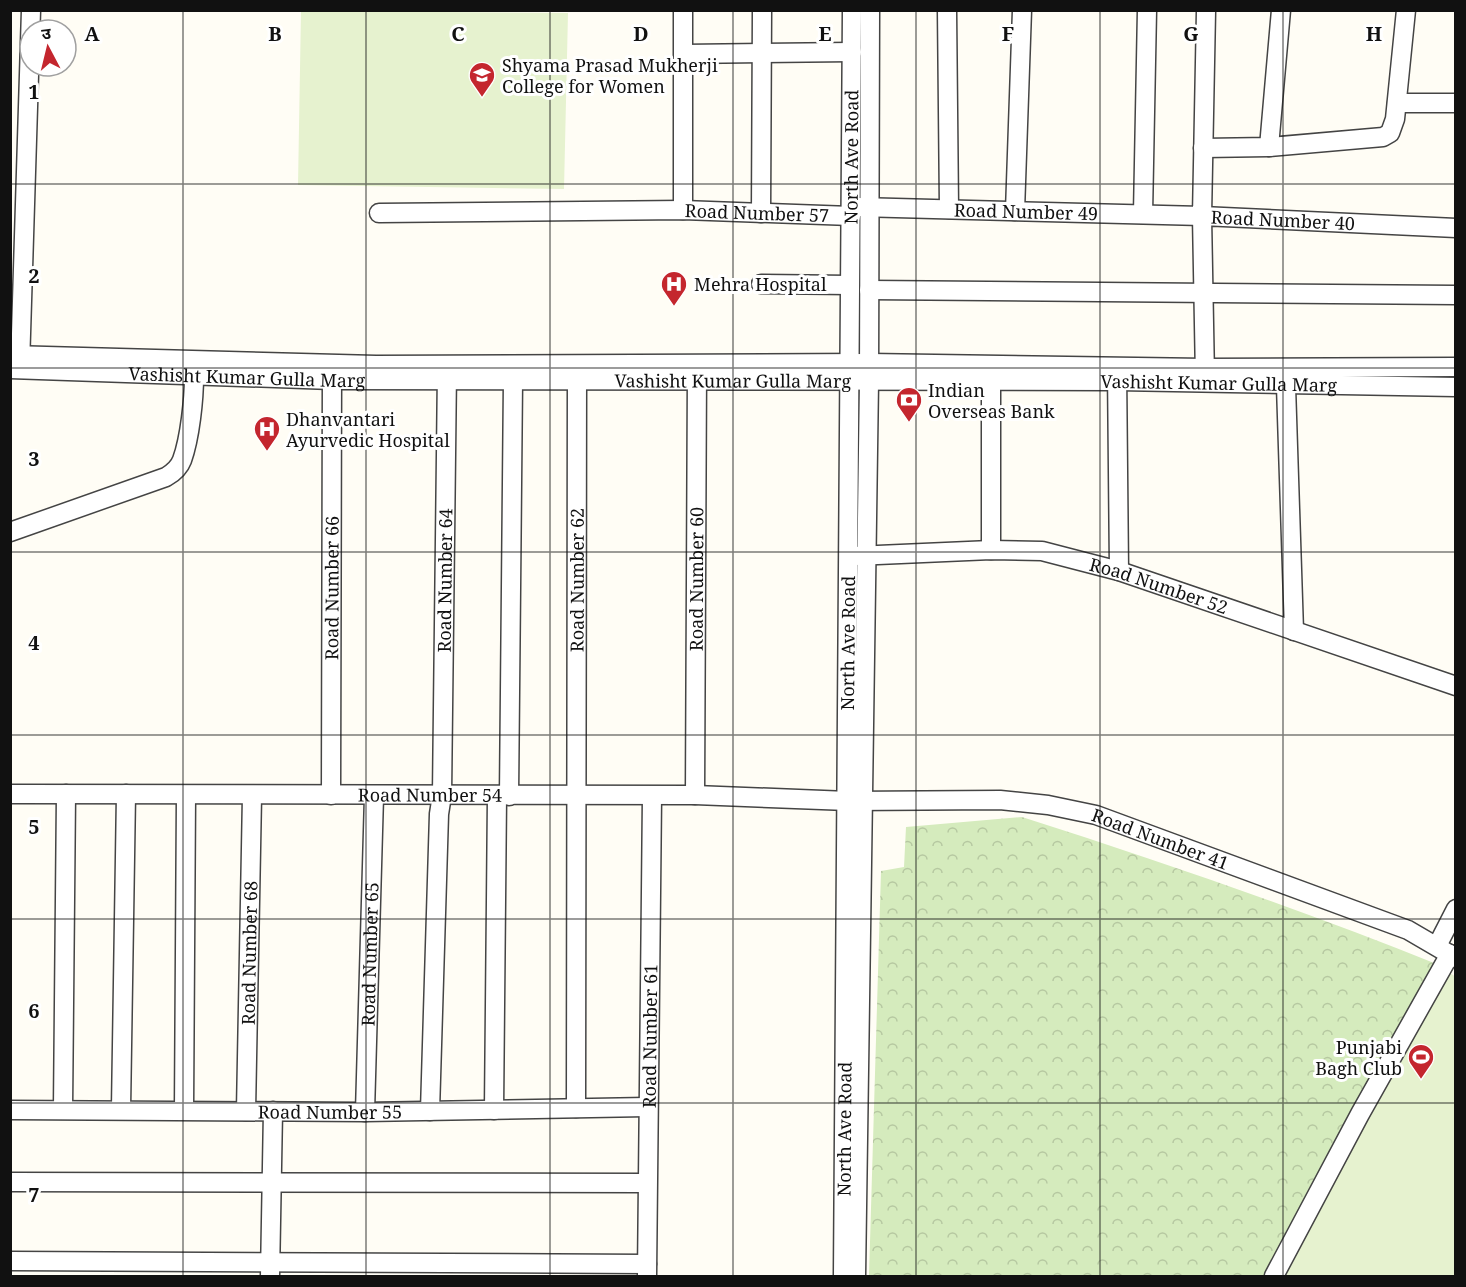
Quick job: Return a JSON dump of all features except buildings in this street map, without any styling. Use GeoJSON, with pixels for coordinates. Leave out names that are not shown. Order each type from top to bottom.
{"type":"FeatureCollection","features":[{"type":"Feature","properties":{"kind":"street"},"geometry":{"type":"LineString","coordinates":[[15,362],[19,128],[31,10]]}},
{"type":"Feature","properties":{"kind":"street","name":"Road Number 57"},"geometry":{"type":"LineString","coordinates":[[684,10],[683,210],[761,213],[857,210]]}},
{"type":"Feature","properties":{"kind":"street"},"geometry":{"type":"LineString","coordinates":[[761,213],[762,10]]}},
{"type":"Feature","properties":{"kind":"street","name":"North Ave Road"},"geometry":{"type":"LineString","coordinates":[[843,1276],[855,801],[858,556],[850,372],[850,285],[857,210],[852,10]]}},
{"type":"Feature","properties":{"kind":"street"},"geometry":{"type":"LineString","coordinates":[[858,556],[869,372],[869,290],[857,210],[870,10]]}},
{"type":"Feature","properties":{"kind":"street"},"geometry":{"type":"LineString","coordinates":[[947,10],[949,209]]}},
{"type":"Feature","properties":{"kind":"street"},"geometry":{"type":"LineString","coordinates":[[1015,211],[1022,10]]}},
{"type":"Feature","properties":{"kind":"street"},"geometry":{"type":"LineString","coordinates":[[1143,214],[1147,10]]}},
{"type":"Feature","properties":{"kind":"street"},"geometry":{"type":"LineString","coordinates":[[1269,147],[1281,10]]}},
{"type":"Feature","properties":{"kind":"street"},"geometry":{"type":"LineString","coordinates":[[1203,148],[1269,147],[1383,137],[1390,133],[1394,126],[1397,103],[1406,10]]}},
{"type":"Feature","properties":{"kind":"street"},"geometry":{"type":"LineString","coordinates":[[1202,216],[1206,11]]}},
{"type":"Feature","properties":{"kind":"street"},"geometry":{"type":"LineString","coordinates":[[684,54],[852,52]]}},
{"type":"Feature","properties":{"kind":"street"},"geometry":{"type":"LineString","coordinates":[[1397,103],[1455,103]]}},
{"type":"Feature","properties":{"kind":"street","name":"Road Number 49"},"geometry":{"type":"LineString","coordinates":[[857,210],[949,209],[1202,216]]}},
{"type":"Feature","properties":{"kind":"street"},"geometry":{"type":"LineString","coordinates":[[379,213],[683,210]]}},
{"type":"Feature","properties":{"kind":"street","name":"Road Number 40"},"geometry":{"type":"LineString","coordinates":[[1205,374],[1202,216],[1455,228]]}},
{"type":"Feature","properties":{"kind":"street"},"geometry":{"type":"LineString","coordinates":[[761,284],[850,285]]}},
{"type":"Feature","properties":{"kind":"street"},"geometry":{"type":"LineString","coordinates":[[869,290],[1455,295]]}},
{"type":"Feature","properties":{"kind":"street","name":"Vashisht Kumar Gulla Marg"},"geometry":{"type":"LineString","coordinates":[[15,362],[332,372],[394,378],[447,373],[1205,374],[1455,367]]}},
{"type":"Feature","properties":{"kind":"street","name":"Vashisht Kumar Gulla Marg"},"geometry":{"type":"LineString","coordinates":[[15,362],[195,376],[332,372]]}},
{"type":"Feature","properties":{"kind":"street","name":"Road Number 66"},"geometry":{"type":"LineString","coordinates":[[332,372],[332,795]]}},
{"type":"Feature","properties":{"kind":"street","name":"Road Number 60"},"geometry":{"type":"LineString","coordinates":[[695,795],[697,372]]}},
{"type":"Feature","properties":{"kind":"street"},"geometry":{"type":"LineString","coordinates":[[990,372],[991,550]]}},
{"type":"Feature","properties":{"kind":"street","name":"Vashisht Kumar Gulla Marg"},"geometry":{"type":"LineString","coordinates":[[447,373],[513,380],[577,373]]}},
{"type":"Feature","properties":{"kind":"street","name":"Road Number 64"},"geometry":{"type":"LineString","coordinates":[[430,1111],[439,814],[442,795],[447,373]]}},
{"type":"Feature","properties":{"kind":"street","name":"Road Number 62"},"geometry":{"type":"LineString","coordinates":[[576,1108],[577,373]]}},
{"type":"Feature","properties":{"kind":"street"},"geometry":{"type":"LineString","coordinates":[[1117,373],[1119,571]]}},
{"type":"Feature","properties":{"kind":"street","name":"Vashisht Kumar Gulla Marg"},"geometry":{"type":"LineString","coordinates":[[1205,374],[1286,386],[1455,387]]}},
{"type":"Feature","properties":{"kind":"street"},"geometry":{"type":"LineString","coordinates":[[10,532],[166,477],[176,471],[182,460],[195,376]]}},
{"type":"Feature","properties":{"kind":"street"},"geometry":{"type":"LineString","coordinates":[[494,1110],[513,380]]}},
{"type":"Feature","properties":{"kind":"street"},"geometry":{"type":"LineString","coordinates":[[1286,386],[1294,631]]}},
{"type":"Feature","properties":{"kind":"street","name":"Road Number 52"},"geometry":{"type":"LineString","coordinates":[[858,556],[991,550],[1042,551],[1119,571],[1455,686]]}},
{"type":"Feature","properties":{"kind":"street","name":"Road Number 54"},"geometry":{"type":"LineString","coordinates":[[10,794],[695,795],[855,801]]}},
{"type":"Feature","properties":{"kind":"street"},"geometry":{"type":"LineString","coordinates":[[63,1109],[66,794]]}},
{"type":"Feature","properties":{"kind":"street"},"geometry":{"type":"LineString","coordinates":[[121,1109],[126,794]]}},
{"type":"Feature","properties":{"kind":"street"},"geometry":{"type":"LineString","coordinates":[[184,1110],[186,795]]}},
{"type":"Feature","properties":{"kind":"street","name":"Road Number 68"},"geometry":{"type":"LineString","coordinates":[[246,1111],[252,796]]}},
{"type":"Feature","properties":{"kind":"street","name":"Road Number 65"},"geometry":{"type":"LineString","coordinates":[[365,1112],[374,796]]}},
{"type":"Feature","properties":{"kind":"street","name":"Road Number 61"},"geometry":{"type":"LineString","coordinates":[[647,1270],[652,796]]}},
{"type":"Feature","properties":{"kind":"street","name":"Road Number 41"},"geometry":{"type":"LineString","coordinates":[[855,801],[1000,800],[1048,805],[1096,815],[1408,930],[1448,953]]}},
{"type":"Feature","properties":{"kind":"street"},"geometry":{"type":"LineString","coordinates":[[855,801],[856,1276]]}},
{"type":"Feature","properties":{"kind":"street"},"geometry":{"type":"LineString","coordinates":[[1274,1276],[1448,953],[1455,909]]}},
{"type":"Feature","properties":{"kind":"street","name":"Road Number 55"},"geometry":{"type":"LineString","coordinates":[[10,1110],[365,1112],[647,1107]]}},
{"type":"Feature","properties":{"kind":"street"},"geometry":{"type":"LineString","coordinates":[[270,1269],[273,1111]]}},
{"type":"Feature","properties":{"kind":"street"},"geometry":{"type":"LineString","coordinates":[[10,1182],[647,1183]]}},
{"type":"Feature","properties":{"kind":"street"},"geometry":{"type":"LineString","coordinates":[[10,1261],[270,1269],[647,1270]]}},
{"type":"Feature","properties":{"kind":"green space","name":"Shyama Prasad Mukherji College for Women"},"geometry":{"type":"Polygon","coordinates":[[[301,11],[568,13],[564,189],[298,185],[301,11]]]}},
{"type":"Feature","properties":{"kind":"green space"},"geometry":{"type":"Polygon","coordinates":[[[1022,817],[1232,887],[1439,965],[1308,1190],[1266,1276],[869,1276],[881,871],[904,867],[906,827],[1022,817]]]}},
{"type":"Feature","properties":{"kind":"green space","name":"Punjabi Bagh Club"},"geometry":{"type":"Polygon","coordinates":[[[1447,971],[1456,977],[1455,1276],[1284,1276],[1332,1179],[1447,971]]]}},
{"type":"Feature","properties":{"kind":"place","name":"Shyama Prasad Mukherji College for Women"},"geometry":{"type":"Point","coordinates":[482,98]}},
{"type":"Feature","properties":{"kind":"place","name":"Mehra Hospital"},"geometry":{"type":"Point","coordinates":[674,307]}},
{"type":"Feature","properties":{"kind":"place","name":"Indian Overseas Bank"},"geometry":{"type":"Point","coordinates":[909,423]}},
{"type":"Feature","properties":{"kind":"place","name":"Dhanvantari Ayurvedic Hospital"},"geometry":{"type":"Point","coordinates":[267,452]}},
{"type":"Feature","properties":{"kind":"place","name":"Punjabi Bagh Club"},"geometry":{"type":"Point","coordinates":[1421,1080]}}]}
